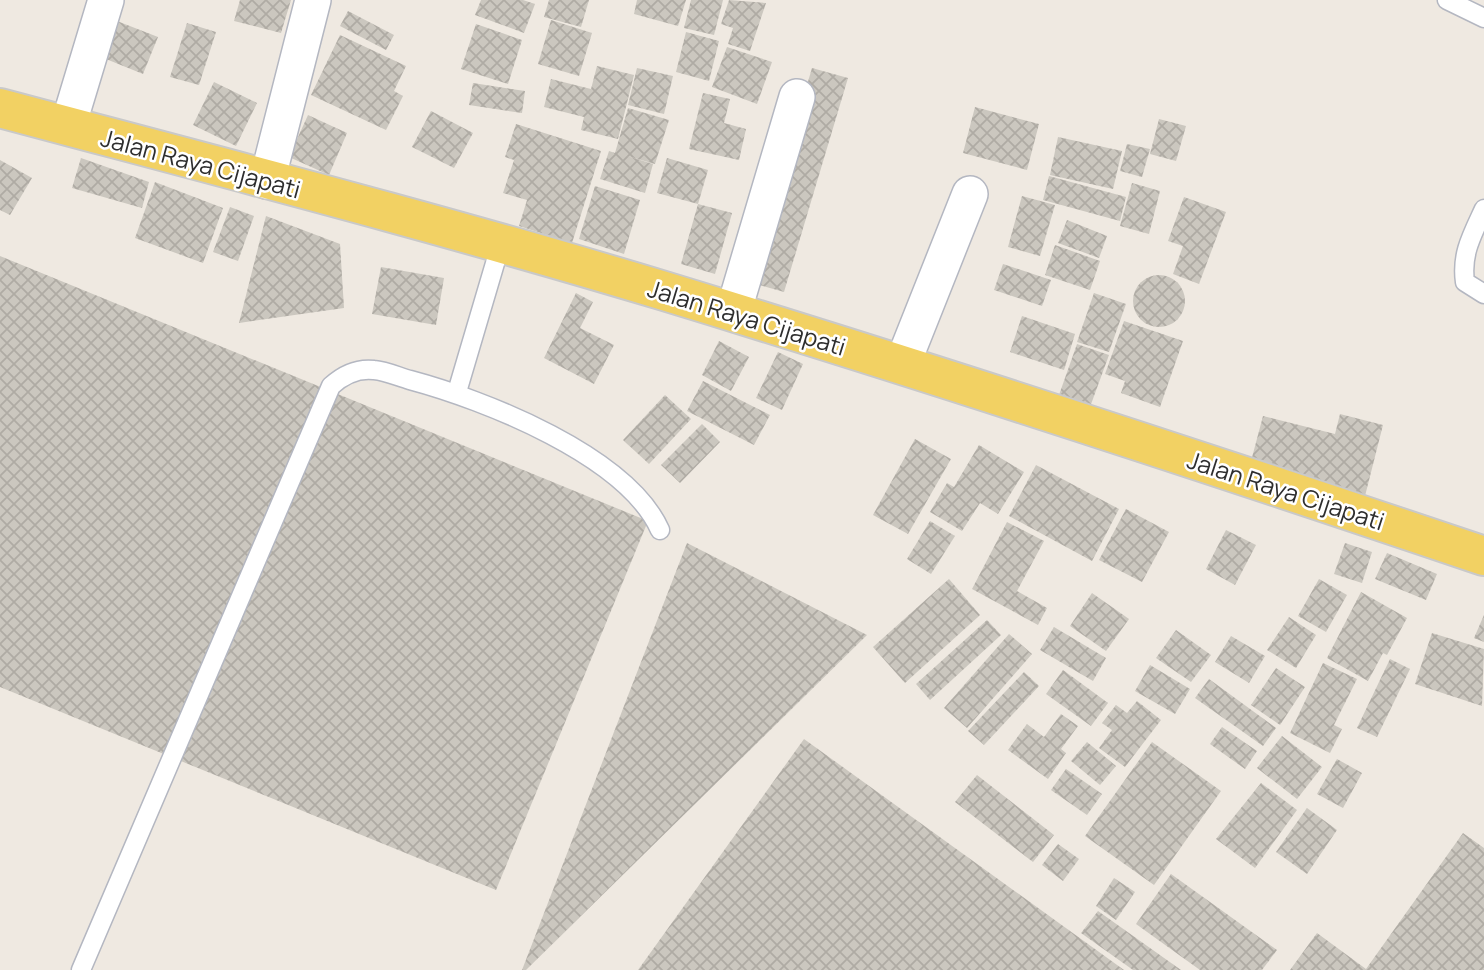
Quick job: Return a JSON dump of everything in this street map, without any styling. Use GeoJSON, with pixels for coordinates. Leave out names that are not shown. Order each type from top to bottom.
{"type":"FeatureCollection","features":[{"type":"Feature","properties":{"kind":"main road","name":"Jalan Raya Cijapati"},"geometry":{"type":"LineString","coordinates":[[0,108],[501,243],[733,313],[902,365],[1484,556]]}},
{"type":"Feature","properties":{"kind":"street"},"geometry":{"type":"LineString","coordinates":[[68,127],[106,0]]}},
{"type":"Feature","properties":{"kind":"street"},"geometry":{"type":"LineString","coordinates":[[267,181],[313,0]]}},
{"type":"Feature","properties":{"kind":"street"},"geometry":{"type":"LineString","coordinates":[[733,313],[797,97]]}},
{"type":"Feature","properties":{"kind":"street"},"geometry":{"type":"LineString","coordinates":[[902,365],[970,194]]}},
{"type":"Feature","properties":{"kind":"lane"},"geometry":{"type":"LineString","coordinates":[[1447,0],[1484,18]]}},
{"type":"Feature","properties":{"kind":"lane"},"geometry":{"type":"LineString","coordinates":[[1484,209],[1465,249],[1462,265],[1465,282],[1484,294]]}},
{"type":"Feature","properties":{"kind":"lane"},"geometry":{"type":"LineString","coordinates":[[457,392],[501,243]]}},
{"type":"Feature","properties":{"kind":"lane"},"geometry":{"type":"LineString","coordinates":[[81,970],[331,386],[345,374],[374,370],[457,392],[557,438],[608,472],[650,509],[660,530]]}},
{"type":"Feature","properties":{"kind":"building"},"geometry":{"type":"Polygon","coordinates":[[[240,0],[291,0],[281,33],[234,21],[240,0]]]}},
{"type":"Feature","properties":{"kind":"building"},"geometry":{"type":"Polygon","coordinates":[[[481,0],[523,0],[535,4],[524,33],[475,15],[481,0]]]}},
{"type":"Feature","properties":{"kind":"building"},"geometry":{"type":"Polygon","coordinates":[[[549,0],[589,0],[581,27],[544,17],[549,0]]]}},
{"type":"Feature","properties":{"kind":"building"},"geometry":{"type":"Polygon","coordinates":[[[637,0],[686,0],[678,26],[634,14],[637,0]]]}},
{"type":"Feature","properties":{"kind":"building"},"geometry":{"type":"Polygon","coordinates":[[[691,0],[723,0],[714,35],[684,28],[691,0]]]}},
{"type":"Feature","properties":{"kind":"building"},"geometry":{"type":"Polygon","coordinates":[[[729,0],[766,3],[750,51],[728,44],[733,28],[721,24],[729,0]]]}},
{"type":"Feature","properties":{"kind":"building"},"geometry":{"type":"Polygon","coordinates":[[[348,11],[394,35],[386,50],[340,26],[348,11]]]}},
{"type":"Feature","properties":{"kind":"building"},"geometry":{"type":"Polygon","coordinates":[[[551,20],[592,33],[579,76],[538,64],[551,20]]]}},
{"type":"Feature","properties":{"kind":"building"},"geometry":{"type":"Polygon","coordinates":[[[117,21],[158,37],[143,74],[101,57],[117,21]]]}},
{"type":"Feature","properties":{"kind":"building"},"geometry":{"type":"Polygon","coordinates":[[[187,23],[216,32],[199,85],[170,77],[187,23]]]}},
{"type":"Feature","properties":{"kind":"building"},"geometry":{"type":"Polygon","coordinates":[[[476,24],[522,40],[508,84],[461,69],[476,24]]]}},
{"type":"Feature","properties":{"kind":"building"},"geometry":{"type":"Polygon","coordinates":[[[686,32],[719,41],[709,81],[676,72],[686,32]]]}},
{"type":"Feature","properties":{"kind":"building"},"geometry":{"type":"Polygon","coordinates":[[[340,35],[406,66],[394,91],[403,96],[386,130],[311,95],[340,35]]]}},
{"type":"Feature","properties":{"kind":"building"},"geometry":{"type":"Polygon","coordinates":[[[727,47],[772,62],[757,104],[712,87],[727,47]]]}},
{"type":"Feature","properties":{"kind":"building"},"geometry":{"type":"Polygon","coordinates":[[[597,66],[634,75],[618,139],[581,130],[584,117],[544,107],[551,79],[591,89],[597,66]]]}},
{"type":"Feature","properties":{"kind":"building"},"geometry":{"type":"Polygon","coordinates":[[[637,68],[673,76],[664,114],[628,105],[637,68]]]}},
{"type":"Feature","properties":{"kind":"building"},"geometry":{"type":"Polygon","coordinates":[[[812,68],[848,78],[784,292],[749,282],[812,68]]]}},
{"type":"Feature","properties":{"kind":"building"},"geometry":{"type":"Polygon","coordinates":[[[214,82],[257,103],[236,146],[193,125],[214,82]]]}},
{"type":"Feature","properties":{"kind":"building"},"geometry":{"type":"Polygon","coordinates":[[[473,83],[525,91],[522,113],[469,105],[473,83]]]}},
{"type":"Feature","properties":{"kind":"building"},"geometry":{"type":"Polygon","coordinates":[[[703,93],[730,99],[724,123],[746,129],[739,160],[689,149],[703,93]]]}},
{"type":"Feature","properties":{"kind":"building"},"geometry":{"type":"Polygon","coordinates":[[[975,107],[1039,124],[1027,170],[963,153],[975,107]]]}},
{"type":"Feature","properties":{"kind":"building"},"geometry":{"type":"Polygon","coordinates":[[[628,108],[669,120],[655,164],[624,155],[653,164],[645,193],[600,179],[609,151],[615,153],[628,108]]]}},
{"type":"Feature","properties":{"kind":"building"},"geometry":{"type":"Polygon","coordinates":[[[431,111],[473,133],[454,168],[412,147],[431,111]]]}},
{"type":"Feature","properties":{"kind":"building"},"geometry":{"type":"Polygon","coordinates":[[[308,115],[347,133],[329,175],[289,157],[308,115]]]}},
{"type":"Feature","properties":{"kind":"building"},"geometry":{"type":"Polygon","coordinates":[[[1159,119],[1186,126],[1176,161],[1150,154],[1159,119]]]}},
{"type":"Feature","properties":{"kind":"building"},"geometry":{"type":"Polygon","coordinates":[[[516,124],[601,151],[572,243],[519,226],[527,200],[503,193],[514,160],[505,157],[516,124]]]}},
{"type":"Feature","properties":{"kind":"building"},"geometry":{"type":"Polygon","coordinates":[[[1058,137],[1122,151],[1113,189],[1050,175],[1058,137]]]}},
{"type":"Feature","properties":{"kind":"building"},"geometry":{"type":"Polygon","coordinates":[[[1127,144],[1150,149],[1142,177],[1120,171],[1127,144]]]}},
{"type":"Feature","properties":{"kind":"building"},"geometry":{"type":"Polygon","coordinates":[[[81,158],[149,182],[142,208],[72,188],[81,158]]]}},
{"type":"Feature","properties":{"kind":"building"},"geometry":{"type":"Polygon","coordinates":[[[667,158],[708,170],[698,204],[657,193],[667,158]]]}},
{"type":"Feature","properties":{"kind":"building"},"geometry":{"type":"Polygon","coordinates":[[[0,160],[32,178],[10,215],[0,210],[0,160]]]}},
{"type":"Feature","properties":{"kind":"building"},"geometry":{"type":"Polygon","coordinates":[[[1049,176],[1126,197],[1120,221],[1043,200],[1049,176]]]}},
{"type":"Feature","properties":{"kind":"building"},"geometry":{"type":"Polygon","coordinates":[[[155,182],[223,208],[203,263],[135,238],[155,182]]]}},
{"type":"Feature","properties":{"kind":"building"},"geometry":{"type":"Polygon","coordinates":[[[1132,183],[1160,191],[1149,234],[1120,226],[1132,183]]]}},
{"type":"Feature","properties":{"kind":"building"},"geometry":{"type":"Polygon","coordinates":[[[595,186],[640,200],[624,254],[579,239],[595,186]]]}},
{"type":"Feature","properties":{"kind":"building"},"geometry":{"type":"Polygon","coordinates":[[[1022,196],[1055,205],[1040,256],[1008,247],[1022,196]]]}},
{"type":"Feature","properties":{"kind":"building"},"geometry":{"type":"Polygon","coordinates":[[[1184,197],[1226,212],[1199,284],[1173,274],[1183,246],[1168,241],[1184,197]]]}},
{"type":"Feature","properties":{"kind":"building"},"geometry":{"type":"Polygon","coordinates":[[[698,204],[732,213],[715,274],[681,264],[698,204]]]}},
{"type":"Feature","properties":{"kind":"building"},"geometry":{"type":"Polygon","coordinates":[[[230,207],[254,216],[238,261],[213,252],[230,207]]]}},
{"type":"Feature","properties":{"kind":"building"},"geometry":{"type":"Polygon","coordinates":[[[266,216],[340,244],[344,308],[239,323],[266,216]]]}},
{"type":"Feature","properties":{"kind":"building"},"geometry":{"type":"Polygon","coordinates":[[[1067,220],[1107,236],[1099,258],[1058,243],[1067,220]]]}},
{"type":"Feature","properties":{"kind":"building"},"geometry":{"type":"Polygon","coordinates":[[[1055,245],[1100,261],[1090,290],[1045,275],[1055,245]]]}},
{"type":"Feature","properties":{"kind":"building"},"geometry":{"type":"Polygon","coordinates":[[[0,256],[648,521],[496,890],[0,687],[0,256]]]}},
{"type":"Feature","properties":{"kind":"building"},"geometry":{"type":"Polygon","coordinates":[[[1003,264],[1051,280],[1042,306],[994,290],[1003,264]]]}},
{"type":"Feature","properties":{"kind":"building"},"geometry":{"type":"Polygon","coordinates":[[[381,267],[444,278],[436,325],[372,314],[381,267]]]}},
{"type":"Feature","properties":{"kind":"building"},"geometry":{"type":"Polygon","coordinates":[[[1159,275],[1169,277],[1177,283],[1183,291],[1183,311],[1177,319],[1169,325],[1159,327],[1149,325],[1141,319],[1135,311],[1133,301],[1135,291],[1141,283],[1149,277],[1159,275]]]}},
{"type":"Feature","properties":{"kind":"building"},"geometry":{"type":"Polygon","coordinates":[[[576,293],[593,302],[580,328],[614,345],[594,384],[544,358],[576,293]]]}},
{"type":"Feature","properties":{"kind":"building"},"geometry":{"type":"Polygon","coordinates":[[[1094,293],[1126,304],[1109,352],[1077,342],[1094,293]]]}},
{"type":"Feature","properties":{"kind":"building"},"geometry":{"type":"Polygon","coordinates":[[[1022,316],[1075,334],[1064,370],[1010,352],[1022,316]]]}},
{"type":"Feature","properties":{"kind":"building"},"geometry":{"type":"Polygon","coordinates":[[[1124,321],[1183,341],[1160,407],[1121,393],[1125,381],[1105,374],[1124,321]]]}},
{"type":"Feature","properties":{"kind":"building"},"geometry":{"type":"Polygon","coordinates":[[[719,341],[749,357],[731,391],[702,375],[719,341]]]}},
{"type":"Feature","properties":{"kind":"building"},"geometry":{"type":"Polygon","coordinates":[[[1077,344],[1109,355],[1090,407],[1059,395],[1077,344]]]}},
{"type":"Feature","properties":{"kind":"building"},"geometry":{"type":"Polygon","coordinates":[[[778,352],[803,364],[782,410],[756,398],[778,352]]]}},
{"type":"Feature","properties":{"kind":"building"},"geometry":{"type":"Polygon","coordinates":[[[703,381],[770,415],[754,445],[687,411],[703,381]]]}},
{"type":"Feature","properties":{"kind":"building"},"geometry":{"type":"Polygon","coordinates":[[[665,395],[691,419],[649,464],[623,440],[665,395]]]}},
{"type":"Feature","properties":{"kind":"building"},"geometry":{"type":"Polygon","coordinates":[[[1340,414],[1383,425],[1365,496],[1250,465],[1263,416],[1335,434],[1340,414]]]}},
{"type":"Feature","properties":{"kind":"building"},"geometry":{"type":"Polygon","coordinates":[[[702,424],[720,442],[680,483],[661,465],[702,424]]]}},
{"type":"Feature","properties":{"kind":"building"},"geometry":{"type":"Polygon","coordinates":[[[915,439],[951,459],[908,534],[873,515],[915,439]]]}},
{"type":"Feature","properties":{"kind":"building"},"geometry":{"type":"Polygon","coordinates":[[[979,445],[1024,472],[998,514],[980,503],[962,531],[930,512],[947,483],[954,487],[979,445]]]}},
{"type":"Feature","properties":{"kind":"building"},"geometry":{"type":"Polygon","coordinates":[[[1036,465],[1119,509],[1092,561],[1009,516],[1036,465]]]}},
{"type":"Feature","properties":{"kind":"building"},"geometry":{"type":"Polygon","coordinates":[[[1126,509],[1169,532],[1142,582],[1099,560],[1126,509]]]}},
{"type":"Feature","properties":{"kind":"building"},"geometry":{"type":"Polygon","coordinates":[[[930,521],[955,536],[931,574],[907,559],[930,521]]]}},
{"type":"Feature","properties":{"kind":"building"},"geometry":{"type":"Polygon","coordinates":[[[1007,522],[1044,541],[1017,591],[1047,608],[1038,625],[972,589],[1007,522]]]}},
{"type":"Feature","properties":{"kind":"building"},"geometry":{"type":"Polygon","coordinates":[[[1226,530],[1256,545],[1235,585],[1206,569],[1226,530]]]}},
{"type":"Feature","properties":{"kind":"building"},"geometry":{"type":"Polygon","coordinates":[[[687,543],[867,635],[526,970],[522,970],[687,543]]]}},
{"type":"Feature","properties":{"kind":"building"},"geometry":{"type":"Polygon","coordinates":[[[1345,543],[1372,552],[1362,583],[1334,574],[1345,543]]]}},
{"type":"Feature","properties":{"kind":"building"},"geometry":{"type":"Polygon","coordinates":[[[1387,553],[1437,574],[1426,600],[1375,579],[1387,553]]]}},
{"type":"Feature","properties":{"kind":"building"},"geometry":{"type":"Polygon","coordinates":[[[949,579],[980,615],[905,683],[873,647],[949,579]]]}},
{"type":"Feature","properties":{"kind":"building"},"geometry":{"type":"Polygon","coordinates":[[[1319,579],[1347,595],[1326,632],[1298,616],[1319,579]]]}},
{"type":"Feature","properties":{"kind":"building"},"geometry":{"type":"Polygon","coordinates":[[[1361,592],[1407,618],[1387,655],[1383,653],[1368,681],[1327,658],[1361,592]]]}},
{"type":"Feature","properties":{"kind":"building"},"geometry":{"type":"Polygon","coordinates":[[[1092,593],[1129,619],[1106,651],[1070,626],[1092,593]]]}},
{"type":"Feature","properties":{"kind":"building"},"geometry":{"type":"Polygon","coordinates":[[[1484,615],[1484,642],[1474,638],[1484,615]]]}},
{"type":"Feature","properties":{"kind":"building"},"geometry":{"type":"Polygon","coordinates":[[[1289,617],[1316,635],[1296,668],[1267,650],[1289,617]]]}},
{"type":"Feature","properties":{"kind":"building"},"geometry":{"type":"Polygon","coordinates":[[[987,620],[1001,635],[930,700],[916,684],[987,620]]]}},
{"type":"Feature","properties":{"kind":"building"},"geometry":{"type":"Polygon","coordinates":[[[1054,627],[1106,658],[1093,681],[1040,650],[1054,627]]]}},
{"type":"Feature","properties":{"kind":"building"},"geometry":{"type":"Polygon","coordinates":[[[1176,630],[1211,655],[1191,682],[1156,658],[1176,630]]]}},
{"type":"Feature","properties":{"kind":"building"},"geometry":{"type":"Polygon","coordinates":[[[1432,633],[1484,649],[1482,706],[1415,684],[1432,633]]]}},
{"type":"Feature","properties":{"kind":"building"},"geometry":{"type":"Polygon","coordinates":[[[1009,634],[1032,654],[967,728],[944,708],[1009,634]]]}},
{"type":"Feature","properties":{"kind":"building"},"geometry":{"type":"Polygon","coordinates":[[[1231,636],[1265,656],[1249,683],[1215,662],[1231,636]]]}},
{"type":"Feature","properties":{"kind":"building"},"geometry":{"type":"Polygon","coordinates":[[[1390,659],[1410,669],[1377,737],[1357,728],[1390,659]]]}},
{"type":"Feature","properties":{"kind":"building"},"geometry":{"type":"Polygon","coordinates":[[[1323,663],[1357,679],[1334,725],[1342,729],[1330,753],[1290,733],[1323,663]]]}},
{"type":"Feature","properties":{"kind":"building"},"geometry":{"type":"Polygon","coordinates":[[[1150,665],[1190,689],[1175,714],[1135,691],[1150,665]]]}},
{"type":"Feature","properties":{"kind":"building"},"geometry":{"type":"Polygon","coordinates":[[[1276,668],[1305,687],[1280,725],[1251,705],[1276,668]]]}},
{"type":"Feature","properties":{"kind":"building"},"geometry":{"type":"Polygon","coordinates":[[[1063,670],[1108,703],[1091,726],[1046,694],[1063,670]]]}},
{"type":"Feature","properties":{"kind":"building"},"geometry":{"type":"Polygon","coordinates":[[[1024,672],[1039,686],[984,745],[968,731],[1024,672]]]}},
{"type":"Feature","properties":{"kind":"building"},"geometry":{"type":"Polygon","coordinates":[[[1209,679],[1276,728],[1263,746],[1195,698],[1209,679]]]}},
{"type":"Feature","properties":{"kind":"building"},"geometry":{"type":"Polygon","coordinates":[[[1137,701],[1161,720],[1125,767],[1099,748],[1112,730],[1102,723],[1116,705],[1127,713],[1137,701]]]}},
{"type":"Feature","properties":{"kind":"building"},"geometry":{"type":"Polygon","coordinates":[[[1061,714],[1078,726],[1061,749],[1066,753],[1048,779],[1008,750],[1027,724],[1044,737],[1061,714]]]}},
{"type":"Feature","properties":{"kind":"building"},"geometry":{"type":"Polygon","coordinates":[[[1222,727],[1257,751],[1245,769],[1210,744],[1222,727]]]}},
{"type":"Feature","properties":{"kind":"building"},"geometry":{"type":"Polygon","coordinates":[[[1282,736],[1322,767],[1297,799],[1257,768],[1282,736]]]}},
{"type":"Feature","properties":{"kind":"building"},"geometry":{"type":"Polygon","coordinates":[[[804,739],[1124,970],[638,970],[804,739]]]}},
{"type":"Feature","properties":{"kind":"building"},"geometry":{"type":"Polygon","coordinates":[[[1087,742],[1116,766],[1100,785],[1071,761],[1087,742]]]}},
{"type":"Feature","properties":{"kind":"building"},"geometry":{"type":"Polygon","coordinates":[[[1152,742],[1221,791],[1154,885],[1085,836],[1152,742]]]}},
{"type":"Feature","properties":{"kind":"building"},"geometry":{"type":"Polygon","coordinates":[[[1337,759],[1362,773],[1343,808],[1317,794],[1337,759]]]}},
{"type":"Feature","properties":{"kind":"building"},"geometry":{"type":"Polygon","coordinates":[[[1066,769],[1102,794],[1087,815],[1051,790],[1066,769]]]}},
{"type":"Feature","properties":{"kind":"building"},"geometry":{"type":"Polygon","coordinates":[[[977,775],[1054,835],[1033,862],[955,802],[977,775]]]}},
{"type":"Feature","properties":{"kind":"building"},"geometry":{"type":"Polygon","coordinates":[[[1261,783],[1297,810],[1255,868],[1216,839],[1261,783]]]}},
{"type":"Feature","properties":{"kind":"building"},"geometry":{"type":"Polygon","coordinates":[[[1307,808],[1337,830],[1307,874],[1276,852],[1307,808]]]}},
{"type":"Feature","properties":{"kind":"building"},"geometry":{"type":"Polygon","coordinates":[[[1463,833],[1484,848],[1484,970],[1290,970],[1317,933],[1366,969],[1463,833]]]}},
{"type":"Feature","properties":{"kind":"building"},"geometry":{"type":"Polygon","coordinates":[[[1058,844],[1079,859],[1063,881],[1042,865],[1058,844]]]}},
{"type":"Feature","properties":{"kind":"building"},"geometry":{"type":"Polygon","coordinates":[[[1171,874],[1277,950],[1262,970],[1200,970],[1136,924],[1171,874]]]}},
{"type":"Feature","properties":{"kind":"building"},"geometry":{"type":"Polygon","coordinates":[[[1114,878],[1135,892],[1116,920],[1096,906],[1114,878]]]}},
{"type":"Feature","properties":{"kind":"building"},"geometry":{"type":"Polygon","coordinates":[[[1098,911],[1181,970],[1133,970],[1081,933],[1098,911]]]}}]}
